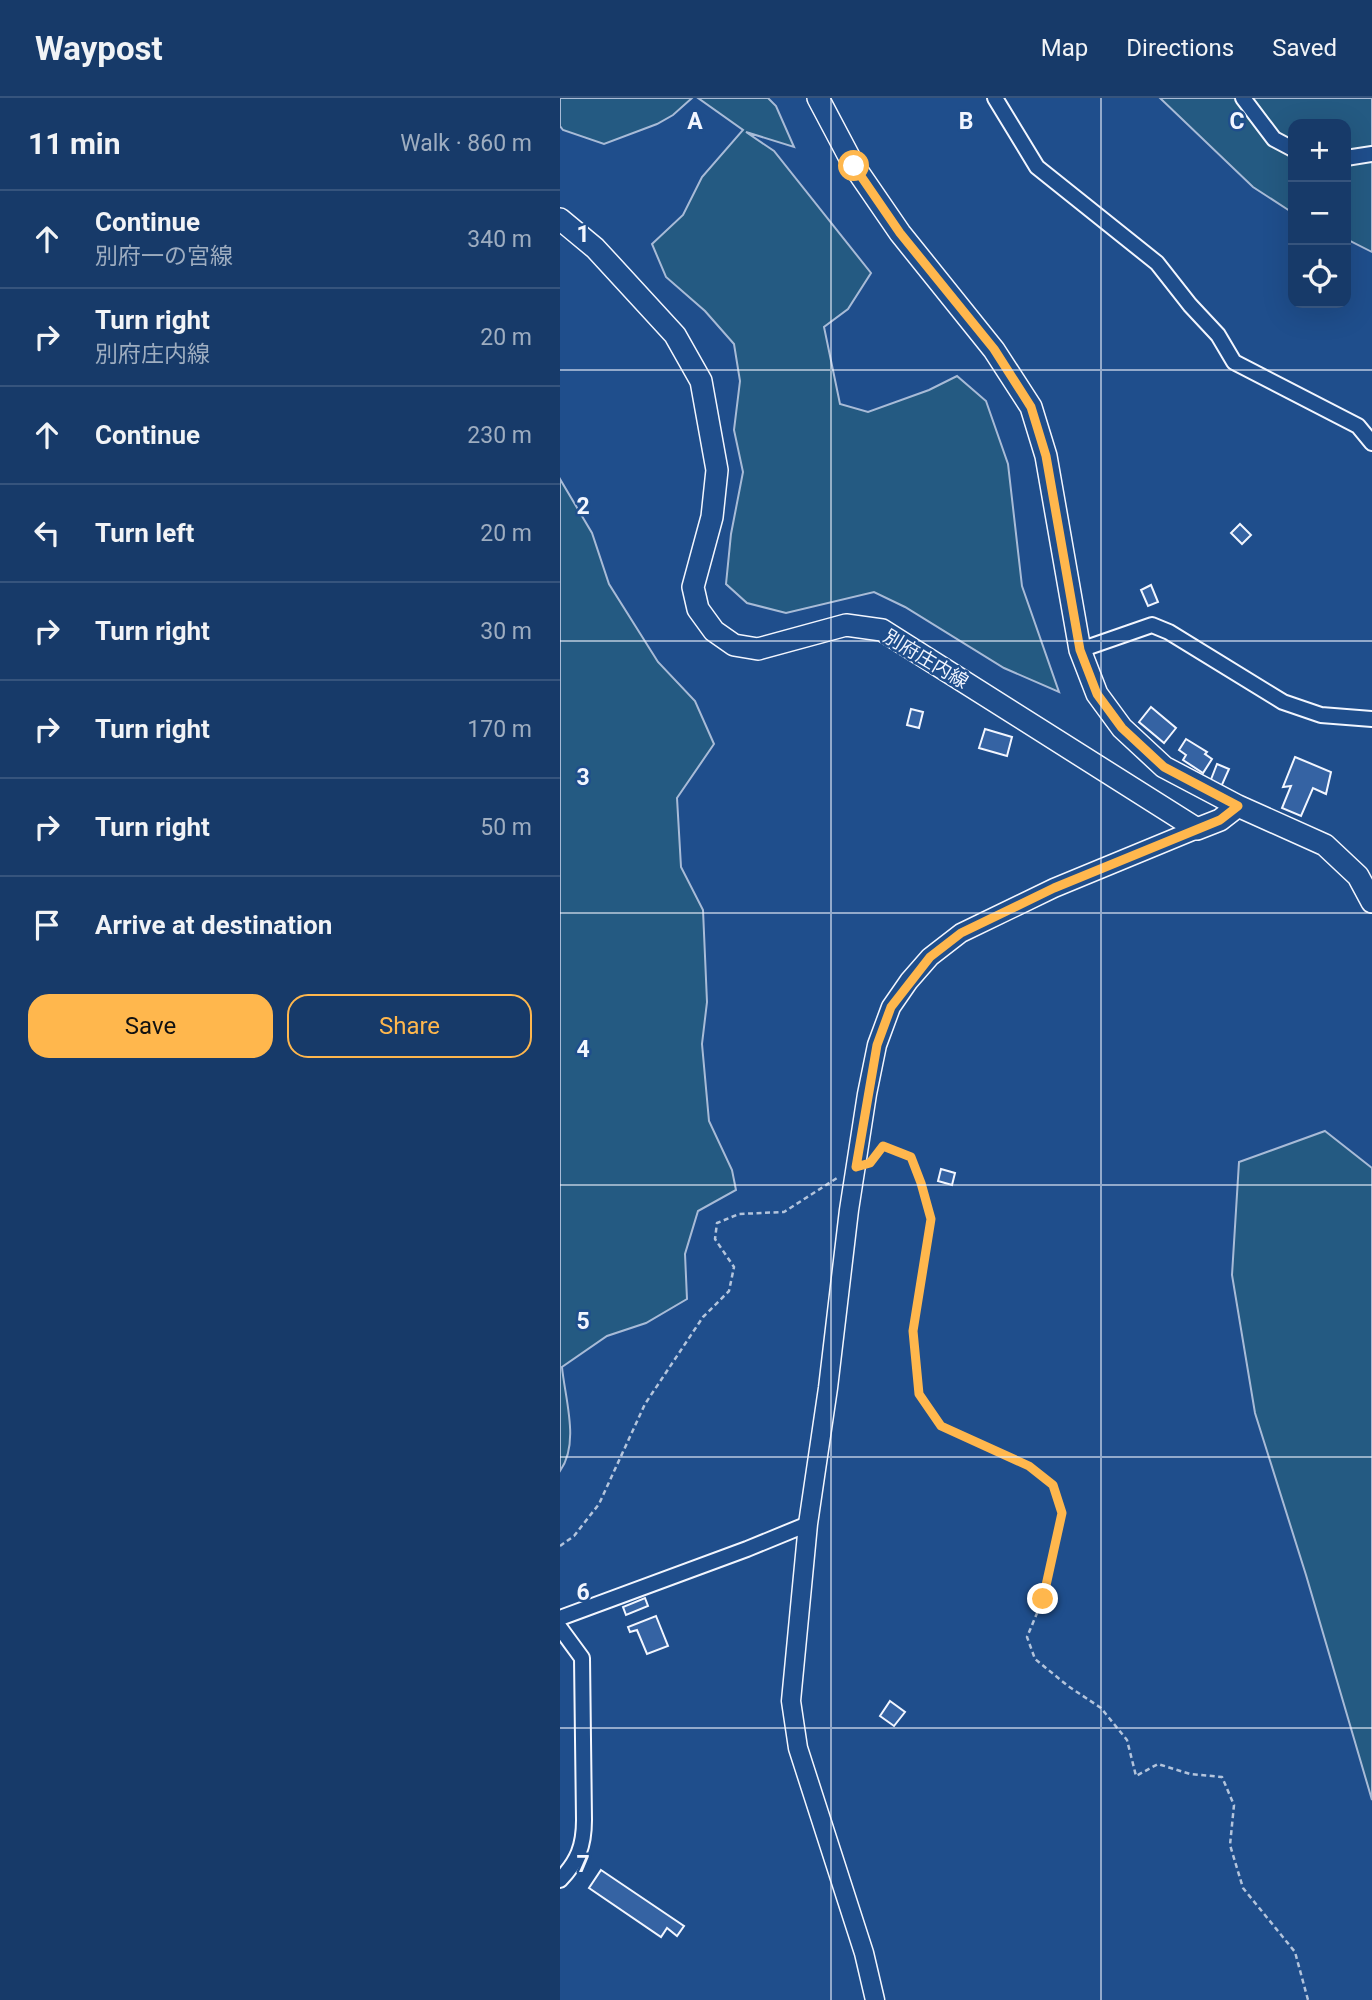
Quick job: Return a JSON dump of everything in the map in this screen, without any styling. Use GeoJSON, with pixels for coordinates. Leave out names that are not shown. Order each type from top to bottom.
{"type":"FeatureCollection","features":[{"type":"Feature","properties":{"kind":"main road"},"geometry":{"type":"LineString","coordinates":[[818,98],[854,166],[900,233],[994,349],[1031,407],[1046,456],[1080,650],[1097,694],[1122,728],[1164,767],[1238,806],[1325,845],[1358,876],[1372,902]]}},
{"type":"Feature","properties":{"kind":"main road","name":"別府庄内線"},"geometry":{"type":"LineString","coordinates":[[560,219],[595,248],[675,335],[701,381],[716,470],[712,517],[693,587],[698,609],[714,631],[734,645],[758,649],[846,625],[882,630],[1197,830]]}},
{"type":"Feature","properties":{"kind":"main road"},"geometry":{"type":"LineString","coordinates":[[1197,830],[1220,820],[1238,806]]}},
{"type":"Feature","properties":{"kind":"street"},"geometry":{"type":"LineString","coordinates":[[995,98],[1037,167],[1157,263],[1218,335],[1234,362],[1358,426],[1372,443]]}},
{"type":"Feature","properties":{"kind":"street"},"geometry":{"type":"LineString","coordinates":[[1243,98],[1274,139],[1288,146]]}},
{"type":"Feature","properties":{"kind":"street"},"geometry":{"type":"LineString","coordinates":[[1351,157],[1372,154]]}},
{"type":"Feature","properties":{"kind":"street"},"geometry":{"type":"LineString","coordinates":[[1080,650],[1152,625],[1169,632],[1283,702],[1321,715],[1372,719]]}},
{"type":"Feature","properties":{"kind":"street"},"geometry":{"type":"LineString","coordinates":[[875,2000],[864,1953],[798,1748],[791,1701],[808,1524],[856,1167],[877,1045],[891,1007],[930,957],[961,933],[1054,888],[1197,830]]}},
{"type":"Feature","properties":{"kind":"street"},"geometry":{"type":"LineString","coordinates":[[560,1618],[808,1524]]}},
{"type":"Feature","properties":{"kind":"street"},"geometry":{"type":"LineString","coordinates":[[560,1628],[582,1658],[584,1820],[584,1838],[578,1860],[560,1880]]}},
{"type":"Feature","properties":{"kind":"path"},"geometry":{"type":"LineString","coordinates":[[560,1546],[574,1536],[599,1504],[645,1405],[703,1317],[729,1291],[734,1267],[715,1239],[716,1223],[739,1214],[784,1212],[856,1167],[870,1163],[883,1146],[911,1157],[931,1219],[913,1331],[919,1394],[941,1426],[1029,1466],[1053,1485],[1062,1513],[1043,1599],[1027,1637],[1035,1659],[1101,1708],[1127,1740],[1136,1776],[1158,1764],[1190,1774],[1222,1777],[1234,1805],[1230,1845],[1243,1888],[1295,1952],[1308,2000]]}},
{"type":"Feature","properties":{"kind":"shaded area"},"geometry":{"type":"Polygon","coordinates":[[[560,98],[692,98],[673,115],[657,124],[604,144],[563,130],[560,126],[560,98]]]}},
{"type":"Feature","properties":{"kind":"shaded area"},"geometry":{"type":"Polygon","coordinates":[[[698,98],[768,98],[776,106],[794,147],[746,132],[774,151],[871,273],[848,309],[824,327],[840,404],[868,412],[929,390],[957,376],[986,401],[1008,464],[1022,586],[1059,692],[1004,668],[905,607],[874,592],[786,613],[747,603],[726,584],[731,534],[743,472],[734,430],[740,381],[734,344],[705,311],[666,277],[652,244],[683,215],[702,177],[743,130],[698,98]]]}},
{"type":"Feature","properties":{"kind":"shaded area"},"geometry":{"type":"Polygon","coordinates":[[[1160,98],[1372,98],[1372,252],[1351,242],[1351,119],[1288,119],[1288,210],[1253,187],[1160,98]]]}},
{"type":"Feature","properties":{"kind":"shaded area"},"geometry":{"type":"Polygon","coordinates":[[[560,479],[592,533],[609,584],[658,662],[695,701],[714,744],[677,798],[681,867],[703,910],[707,1002],[702,1044],[709,1121],[732,1170],[736,1190],[698,1211],[685,1254],[687,1299],[646,1323],[607,1336],[562,1367],[570,1434],[566,1460],[560,1471],[560,479]]]}},
{"type":"Feature","properties":{"kind":"shaded area"},"geometry":{"type":"Polygon","coordinates":[[[1325,1131],[1372,1168],[1372,1800],[1255,1413],[1232,1275],[1239,1162],[1325,1131]]]}},
{"type":"Feature","properties":{"kind":"building"},"geometry":{"type":"Polygon","coordinates":[[[1240,524],[1251,535],[1242,544],[1231,533],[1240,524]]]}},
{"type":"Feature","properties":{"kind":"building"},"geometry":{"type":"Polygon","coordinates":[[[1151,585],[1158,602],[1148,606],[1141,590],[1151,585]]]}},
{"type":"Feature","properties":{"kind":"building"},"geometry":{"type":"Polygon","coordinates":[[[1151,707],[1176,728],[1164,743],[1139,722],[1151,707]]]}},
{"type":"Feature","properties":{"kind":"building"},"geometry":{"type":"Polygon","coordinates":[[[911,709],[923,712],[919,728],[907,725],[911,709]]]}},
{"type":"Feature","properties":{"kind":"building"},"geometry":{"type":"Polygon","coordinates":[[[985,729],[1012,737],[1007,756],[979,748],[985,729]]]}},
{"type":"Feature","properties":{"kind":"building"},"geometry":{"type":"Polygon","coordinates":[[[1186,739],[1207,752],[1205,754],[1212,759],[1203,773],[1183,760],[1186,755],[1179,750],[1186,739]]]}},
{"type":"Feature","properties":{"kind":"building"},"geometry":{"type":"Polygon","coordinates":[[[1295,757],[1331,772],[1326,794],[1313,788],[1301,816],[1282,808],[1291,786],[1283,787],[1295,757]]]}},
{"type":"Feature","properties":{"kind":"building"},"geometry":{"type":"Polygon","coordinates":[[[1217,764],[1229,769],[1221,787],[1210,782],[1217,764]]]}},
{"type":"Feature","properties":{"kind":"building"},"geometry":{"type":"Polygon","coordinates":[[[941,1169],[955,1173],[952,1185],[938,1181],[941,1169]]]}},
{"type":"Feature","properties":{"kind":"building"},"geometry":{"type":"Polygon","coordinates":[[[645,1598],[648,1606],[626,1615],[623,1607],[645,1598]]]}},
{"type":"Feature","properties":{"kind":"building"},"geometry":{"type":"Polygon","coordinates":[[[656,1616],[668,1646],[647,1654],[637,1630],[630,1632],[628,1627],[656,1616]]]}},
{"type":"Feature","properties":{"kind":"building"},"geometry":{"type":"Polygon","coordinates":[[[890,1701],[905,1712],[894,1726],[880,1716],[890,1701]]]}},
{"type":"Feature","properties":{"kind":"building"},"geometry":{"type":"Polygon","coordinates":[[[601,1870],[684,1926],[677,1936],[667,1928],[661,1937],[589,1888],[601,1870]]]}},
{"type":"Feature","properties":{"kind":"route"},"geometry":{"type":"LineString","coordinates":[[854,166],[900,233],[994,349],[1031,407],[1046,456],[1080,650],[1097,694],[1122,728],[1164,767],[1238,806],[1220,820],[1054,888],[961,933],[930,957],[909,981],[891,1007],[877,1045],[856,1167],[870,1163],[883,1146],[911,1157],[931,1219],[913,1331],[919,1394],[941,1426],[1029,1466],[1053,1485],[1062,1513],[1043,1599]]}}]}
